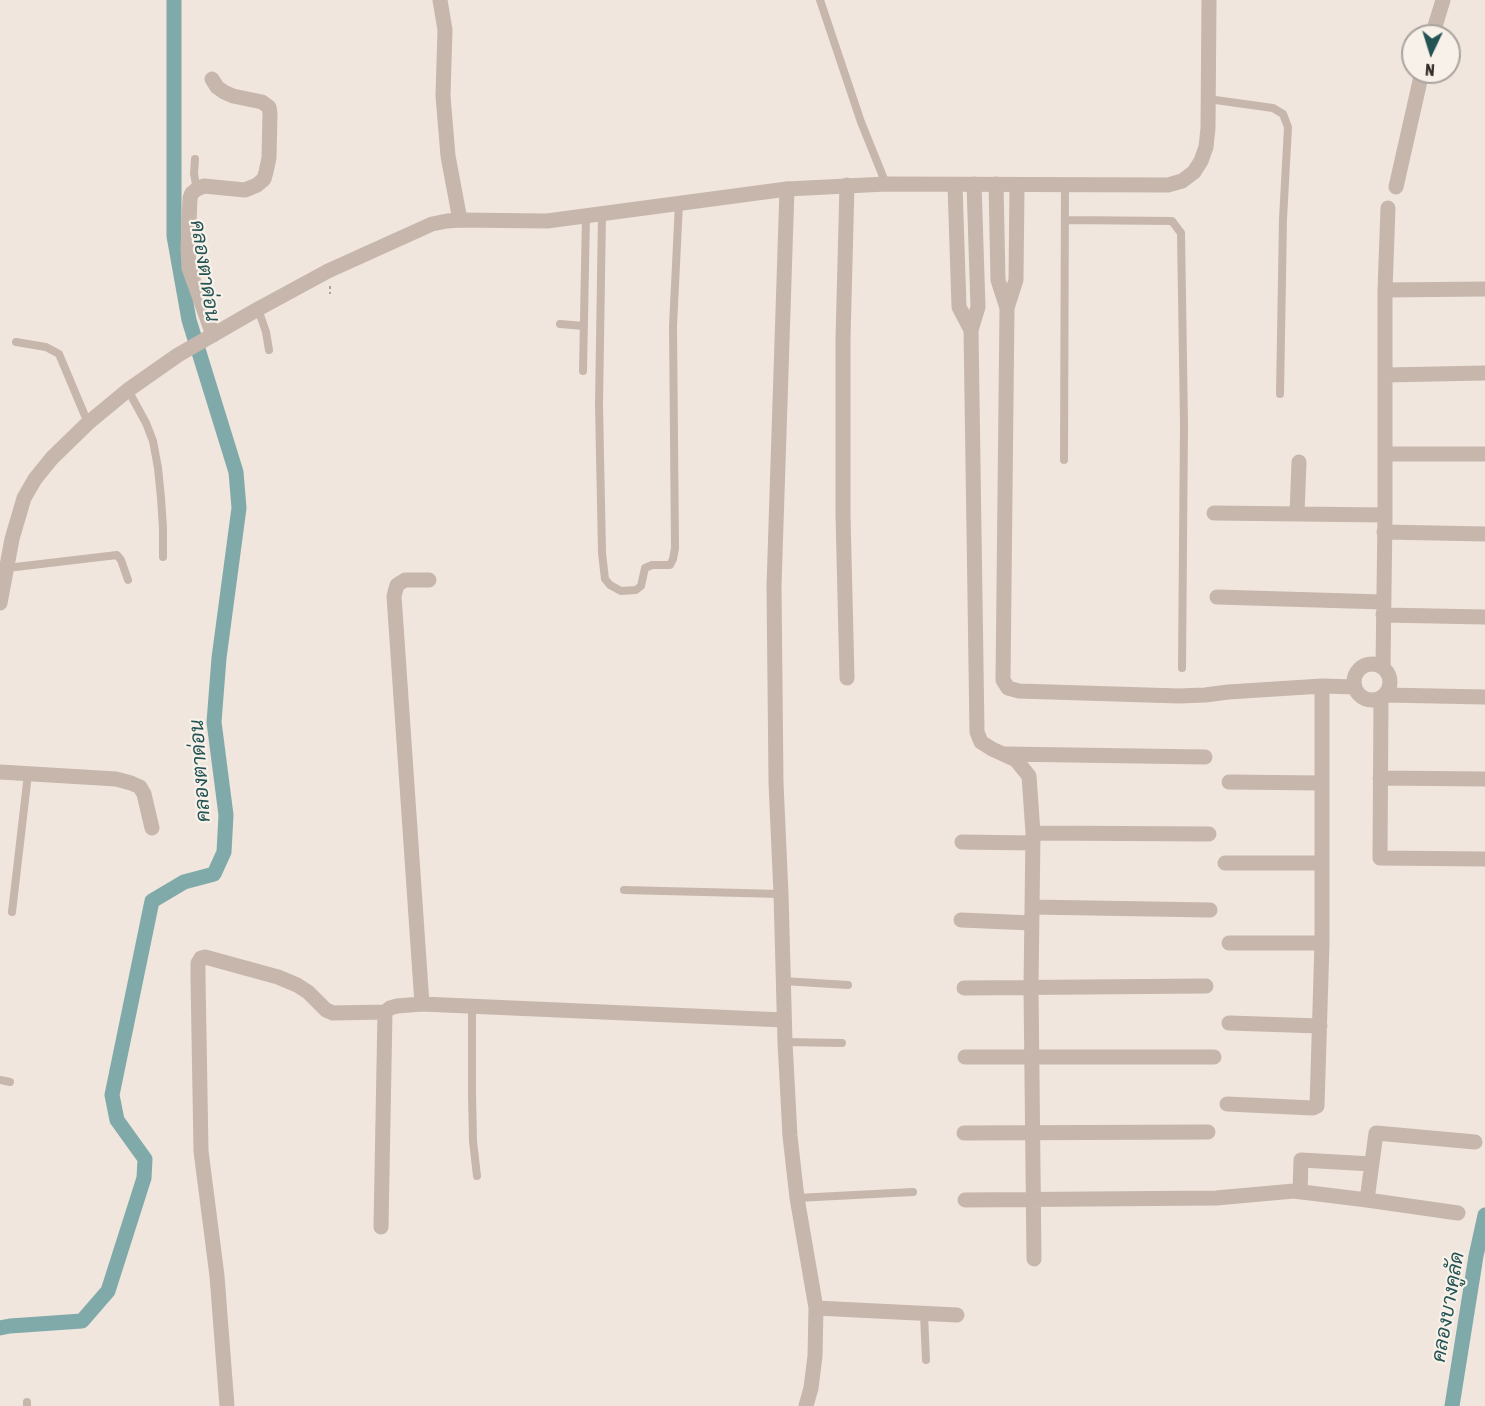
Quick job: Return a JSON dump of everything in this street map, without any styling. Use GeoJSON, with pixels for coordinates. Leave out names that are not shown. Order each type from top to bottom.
{"type":"FeatureCollection","features":[{"type":"Feature","properties":{"kind":"street"},"geometry":{"type":"LineString","coordinates":[[440,0],[445,30],[442,96],[447,146],[460,220]]}},
{"type":"Feature","properties":{"kind":"street"},"geometry":{"type":"LineString","coordinates":[[0,603],[12,539],[24,498],[35,479],[52,458],[88,423],[128,390],[178,355],[328,271],[432,224],[447,221],[547,221],[787,189],[847,185],[1168,185],[1182,181],[1194,172],[1206,147],[1209,0]]}},
{"type":"Feature","properties":{"kind":"street"},"geometry":{"type":"LineString","coordinates":[[1436,24],[1443,0]]}},
{"type":"Feature","properties":{"kind":"street"},"geometry":{"type":"LineString","coordinates":[[209,337],[189,268],[190,198],[192,193],[204,186],[245,190],[264,179],[269,158],[270,114],[268,107],[262,102],[224,92],[212,79]]}},
{"type":"Feature","properties":{"kind":"street"},"geometry":{"type":"LineString","coordinates":[[1396,187],[1419,84]]}},
{"type":"Feature","properties":{"kind":"street"},"geometry":{"type":"LineString","coordinates":[[974,184],[978,307],[970,330],[977,732],[981,742],[1016,760],[1029,776],[1033,838],[1031,987],[1034,1259]]}},
{"type":"Feature","properties":{"kind":"street"},"geometry":{"type":"LineString","coordinates":[[996,184],[998,280],[1007,308]]}},
{"type":"Feature","properties":{"kind":"street"},"geometry":{"type":"LineString","coordinates":[[1017,184],[1016,280],[1007,308],[1003,680],[1008,688],[1019,691],[1179,696],[1322,686],[1355,687]]}},
{"type":"Feature","properties":{"kind":"street"},"geometry":{"type":"LineString","coordinates":[[847,185],[843,339],[847,678]]}},
{"type":"Feature","properties":{"kind":"street"},"geometry":{"type":"LineString","coordinates":[[955,185],[959,307],[970,330]]}},
{"type":"Feature","properties":{"kind":"street"},"geometry":{"type":"LineString","coordinates":[[787,189],[774,586],[776,783],[790,1136],[797,1198],[816,1308],[812,1388],[806,1406]]}},
{"type":"Feature","properties":{"kind":"street"},"geometry":{"type":"LineString","coordinates":[[1388,208],[1385,290],[1383,667],[1390,684],[1389,690],[1383,697],[1380,858],[1485,859]]}},
{"type":"Feature","properties":{"kind":"street"},"geometry":{"type":"LineString","coordinates":[[1385,290],[1485,289]]}},
{"type":"Feature","properties":{"kind":"street"},"geometry":{"type":"LineString","coordinates":[[1385,375],[1485,373]]}},
{"type":"Feature","properties":{"kind":"street"},"geometry":{"type":"LineString","coordinates":[[1385,454],[1485,454]]}},
{"type":"Feature","properties":{"kind":"street"},"geometry":{"type":"LineString","coordinates":[[1298,514],[1299,462]]}},
{"type":"Feature","properties":{"kind":"street"},"geometry":{"type":"LineString","coordinates":[[1214,513],[1385,515]]}},
{"type":"Feature","properties":{"kind":"street"},"geometry":{"type":"LineString","coordinates":[[1384,532],[1485,534]]}},
{"type":"Feature","properties":{"kind":"street"},"geometry":{"type":"LineString","coordinates":[[422,1004],[394,596],[397,585],[405,580],[429,580]]}},
{"type":"Feature","properties":{"kind":"street"},"geometry":{"type":"LineString","coordinates":[[1217,597],[1485,617]]}},
{"type":"Feature","properties":{"kind":"street"},"geometry":{"type":"LineString","coordinates":[[1383,667],[1370,665],[1359,670],[1356,675],[1355,687],[1358,693],[1368,700],[1383,697],[1485,697]]}},
{"type":"Feature","properties":{"kind":"street"},"geometry":{"type":"LineString","coordinates":[[1227,1104],[1313,1108],[1317,1106],[1322,943],[1322,686]]}},
{"type":"Feature","properties":{"kind":"street"},"geometry":{"type":"LineString","coordinates":[[1005,754],[1205,757]]}},
{"type":"Feature","properties":{"kind":"street"},"geometry":{"type":"LineString","coordinates":[[0,772],[116,779],[131,783],[140,787],[144,794],[152,828]]}},
{"type":"Feature","properties":{"kind":"street"},"geometry":{"type":"LineString","coordinates":[[1380,778],[1485,779]]}},
{"type":"Feature","properties":{"kind":"street"},"geometry":{"type":"LineString","coordinates":[[1229,782],[1322,783]]}},
{"type":"Feature","properties":{"kind":"street"},"geometry":{"type":"LineString","coordinates":[[962,842],[1209,834]]}},
{"type":"Feature","properties":{"kind":"street"},"geometry":{"type":"LineString","coordinates":[[1225,863],[1321,863]]}},
{"type":"Feature","properties":{"kind":"street"},"geometry":{"type":"LineString","coordinates":[[961,920],[1032,915],[1210,910]]}},
{"type":"Feature","properties":{"kind":"street"},"geometry":{"type":"LineString","coordinates":[[1229,943],[1322,943]]}},
{"type":"Feature","properties":{"kind":"street"},"geometry":{"type":"LineString","coordinates":[[227,1406],[217,1276],[201,1151],[198,963],[201,958],[205,957],[278,977],[308,992],[326,1010],[333,1012],[385,1012],[397,1006],[422,1004],[784,1020]]}},
{"type":"Feature","properties":{"kind":"street"},"geometry":{"type":"LineString","coordinates":[[964,987],[1206,986]]}},
{"type":"Feature","properties":{"kind":"street"},"geometry":{"type":"LineString","coordinates":[[381,1227],[385,1012]]}},
{"type":"Feature","properties":{"kind":"street"},"geometry":{"type":"LineString","coordinates":[[1229,1023],[1320,1026]]}},
{"type":"Feature","properties":{"kind":"street"},"geometry":{"type":"LineString","coordinates":[[965,1058],[1214,1057]]}},
{"type":"Feature","properties":{"kind":"street"},"geometry":{"type":"LineString","coordinates":[[964,1133],[1208,1132]]}},
{"type":"Feature","properties":{"kind":"street"},"geometry":{"type":"LineString","coordinates":[[1367,1200],[1376,1133],[1475,1142]]}},
{"type":"Feature","properties":{"kind":"street"},"geometry":{"type":"LineString","coordinates":[[1300,1192],[1301,1160],[1372,1164]]}},
{"type":"Feature","properties":{"kind":"street"},"geometry":{"type":"LineString","coordinates":[[965,1200],[1216,1198],[1294,1191],[1458,1214]]}},
{"type":"Feature","properties":{"kind":"street"},"geometry":{"type":"LineString","coordinates":[[816,1308],[957,1315]]}},
{"type":"Feature","properties":{"kind":"lane"},"geometry":{"type":"LineString","coordinates":[[820,0],[861,122],[886,184]]}},
{"type":"Feature","properties":{"kind":"lane"},"geometry":{"type":"LineString","coordinates":[[1208,99],[1273,108],[1283,114],[1288,126],[1283,219],[1280,394]]}},
{"type":"Feature","properties":{"kind":"lane"},"geometry":{"type":"LineString","coordinates":[[195,159],[194,174],[197,189]]}},
{"type":"Feature","properties":{"kind":"lane"},"geometry":{"type":"LineString","coordinates":[[1064,460],[1065,184]]}},
{"type":"Feature","properties":{"kind":"lane"},"geometry":{"type":"LineString","coordinates":[[602,214],[599,405],[602,553],[605,579],[610,585],[621,591],[636,590],[642,586],[645,568],[652,565],[669,565],[675,548],[673,326],[679,203]]}},
{"type":"Feature","properties":{"kind":"lane"},"geometry":{"type":"LineString","coordinates":[[583,371],[586,216]]}},
{"type":"Feature","properties":{"kind":"lane"},"geometry":{"type":"LineString","coordinates":[[1065,220],[1172,221],[1181,233],[1184,424],[1182,668]]}},
{"type":"Feature","properties":{"kind":"lane"},"geometry":{"type":"LineString","coordinates":[[258,309],[269,350]]}},
{"type":"Feature","properties":{"kind":"lane"},"geometry":{"type":"LineString","coordinates":[[560,324],[584,326]]}},
{"type":"Feature","properties":{"kind":"lane"},"geometry":{"type":"LineString","coordinates":[[16,342],[46,347],[59,354],[88,423]]}},
{"type":"Feature","properties":{"kind":"lane"},"geometry":{"type":"LineString","coordinates":[[128,390],[146,423],[155,450],[164,528],[163,557]]}},
{"type":"Feature","properties":{"kind":"lane"},"geometry":{"type":"LineString","coordinates":[[7,568],[117,555],[128,580]]}},
{"type":"Feature","properties":{"kind":"lane"},"geometry":{"type":"LineString","coordinates":[[12,912],[28,774]]}},
{"type":"Feature","properties":{"kind":"lane"},"geometry":{"type":"LineString","coordinates":[[624,890],[781,894]]}},
{"type":"Feature","properties":{"kind":"lane"},"geometry":{"type":"LineString","coordinates":[[783,981],[848,985]]}},
{"type":"Feature","properties":{"kind":"lane"},"geometry":{"type":"LineString","coordinates":[[472,1007],[473,1141],[477,1176]]}},
{"type":"Feature","properties":{"kind":"lane"},"geometry":{"type":"LineString","coordinates":[[785,1042],[842,1043]]}},
{"type":"Feature","properties":{"kind":"lane"},"geometry":{"type":"LineString","coordinates":[[0,1080],[10,1082]]}},
{"type":"Feature","properties":{"kind":"lane"},"geometry":{"type":"LineString","coordinates":[[797,1198],[913,1192]]}},
{"type":"Feature","properties":{"kind":"lane"},"geometry":{"type":"LineString","coordinates":[[924,1314],[926,1360]]}},
{"type":"Feature","properties":{"kind":"waterway","name":"คลองตาด่อน"},"geometry":{"type":"LineString","coordinates":[[0,1328],[82,1321],[108,1291],[144,1178],[145,1159],[117,1120],[112,1095],[152,901],[184,882],[214,874],[224,852],[226,815],[214,722],[219,658],[239,508],[236,472],[189,320],[174,236],[174,0]]}},
{"type":"Feature","properties":{"kind":"waterway","name":"คลองบางคูลัด"},"geometry":{"type":"LineString","coordinates":[[1452,1406],[1476,1256],[1485,1215]]}}]}
